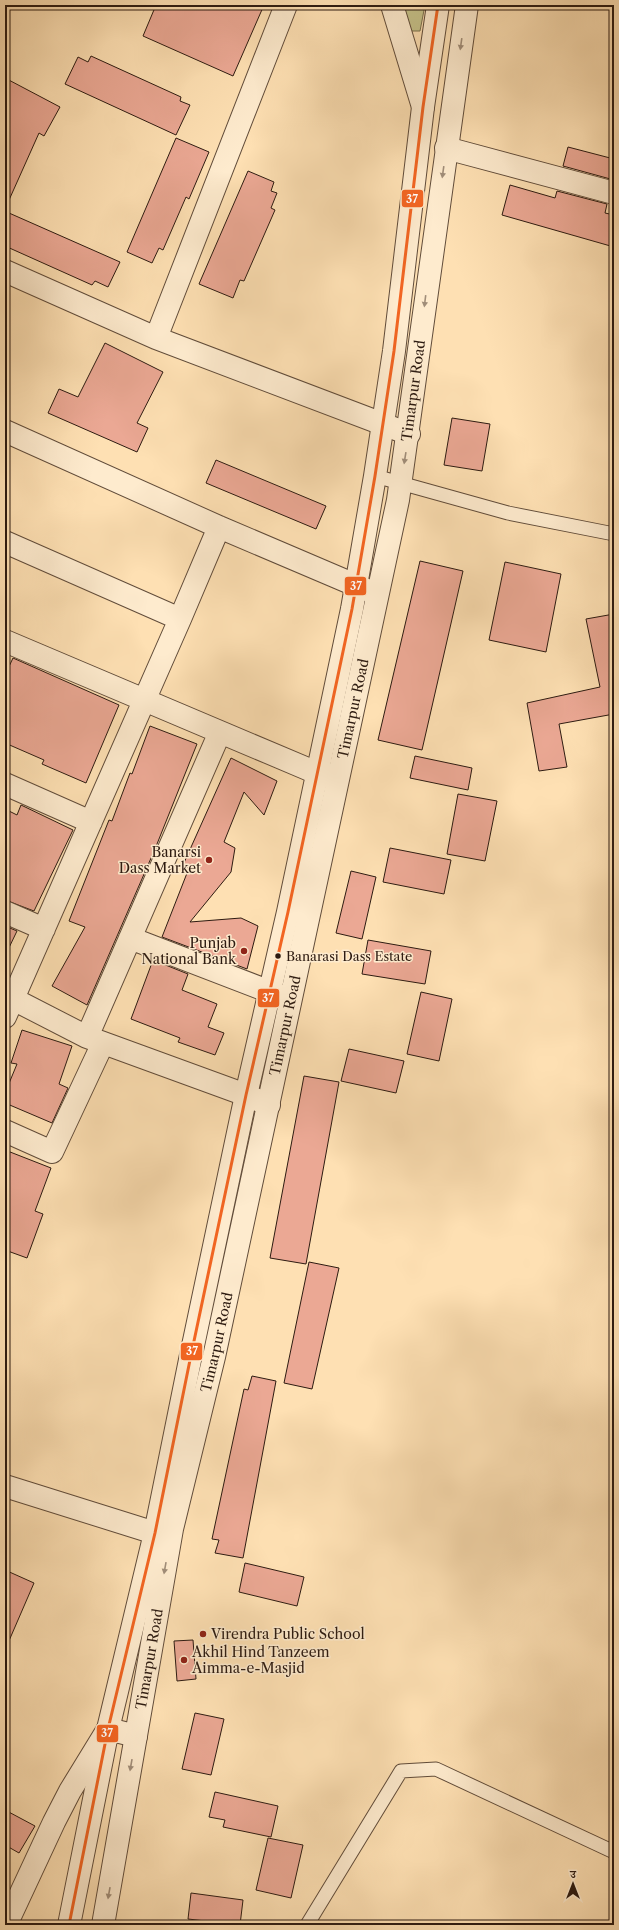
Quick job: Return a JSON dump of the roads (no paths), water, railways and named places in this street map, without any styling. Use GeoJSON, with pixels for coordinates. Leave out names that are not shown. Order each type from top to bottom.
{"type":"FeatureCollection","features":[{"type":"Feature","properties":{"kind":"street"},"geometry":{"type":"LineString","coordinates":[[156,338],[286,5]]}},
{"type":"Feature","properties":{"kind":"street"},"geometry":{"type":"LineString","coordinates":[[392,5],[423,107]]}},
{"type":"Feature","properties":{"kind":"street","name":"Timarpur Road"},"geometry":{"type":"LineString","coordinates":[[103,1925],[136,1736],[163,1536],[191,1352],[317,772],[356,586],[376,476],[395,343],[423,107],[438,5]]}},
{"type":"Feature","properties":{"kind":"street","name":"Timarpur Road"},"geometry":{"type":"LineString","coordinates":[[69,1925],[108,1729],[214,1357],[379,595],[401,483],[446,148],[467,5]]}},
{"type":"Feature","properties":{"kind":"street"},"geometry":{"type":"LineString","coordinates":[[446,148],[614,193]]}},
{"type":"Feature","properties":{"kind":"street"},"geometry":{"type":"LineString","coordinates":[[5,271],[156,338],[408,434]]}},
{"type":"Feature","properties":{"kind":"street"},"geometry":{"type":"LineString","coordinates":[[5,431],[219,527],[379,595]]}},
{"type":"Feature","properties":{"kind":"street"},"geometry":{"type":"LineString","coordinates":[[219,527],[145,700],[9,1008],[246,1095],[269,1105]]}},
{"type":"Feature","properties":{"kind":"street"},"geometry":{"type":"LineString","coordinates":[[5,542],[180,619]]}},
{"type":"Feature","properties":{"kind":"street"},"geometry":{"type":"LineString","coordinates":[[5,641],[220,732],[317,772],[339,779]]}},
{"type":"Feature","properties":{"kind":"street"},"geometry":{"type":"LineString","coordinates":[[5,1131],[52,1152],[95,1040],[130,938],[220,732]]}},
{"type":"Feature","properties":{"kind":"street"},"geometry":{"type":"LineString","coordinates":[[5,784],[91,822]]}},
{"type":"Feature","properties":{"kind":"street"},"geometry":{"type":"LineString","coordinates":[[5,912],[44,929]]}},
{"type":"Feature","properties":{"kind":"street"},"geometry":{"type":"LineString","coordinates":[[130,938],[291,1000]]}},
{"type":"Feature","properties":{"kind":"street"},"geometry":{"type":"LineString","coordinates":[[5,1486],[163,1536]]}},
{"type":"Feature","properties":{"kind":"street"},"geometry":{"type":"LineString","coordinates":[[6,1925],[57,1816],[108,1729],[136,1736]]}},
{"type":"Feature","properties":{"kind":"lane"},"geometry":{"type":"LineString","coordinates":[[376,476],[508,513],[614,534]]}},
{"type":"Feature","properties":{"kind":"lane"},"geometry":{"type":"LineString","coordinates":[[307,1925],[401,1771],[436,1769],[614,1852]]}},
{"type":"Feature","properties":{"kind":"place","name":"Banarsi Dass Market"},"geometry":{"type":"Point","coordinates":[209,860]}},
{"type":"Feature","properties":{"kind":"place","name":"Punjab National Bank"},"geometry":{"type":"Point","coordinates":[244,951]}},
{"type":"Feature","properties":{"kind":"place","name":"Banarasi Dass Estate"},"geometry":{"type":"Point","coordinates":[278,956]}},
{"type":"Feature","properties":{"kind":"place","name":"Virendra Public School"},"geometry":{"type":"Point","coordinates":[203,1634]}},
{"type":"Feature","properties":{"kind":"place","name":"Akhil Hind Tanzeem Aimma-e-Masjid"},"geometry":{"type":"Point","coordinates":[184,1660]}}]}
